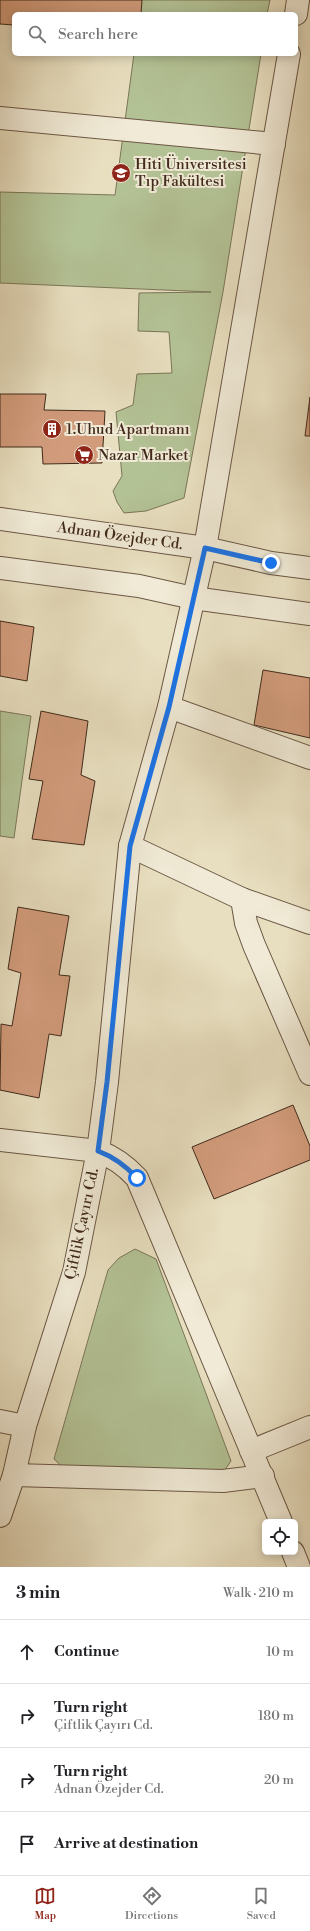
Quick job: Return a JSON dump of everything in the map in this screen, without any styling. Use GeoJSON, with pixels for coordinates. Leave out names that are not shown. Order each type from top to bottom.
{"type":"FeatureCollection","features":[{"type":"Feature","properties":{"kind":"street"},"geometry":{"type":"LineString","coordinates":[[296,12],[298,0]]}},
{"type":"Feature","properties":{"kind":"street","name":"Çiftlik Çayırı Cd."},"geometry":{"type":"LineString","coordinates":[[1,1511],[14,1475],[25,1426],[74,1272],[98,1151],[107,1082],[130,846],[169,707],[205,548],[289,56]]}},
{"type":"Feature","properties":{"kind":"street"},"geometry":{"type":"LineString","coordinates":[[0,118],[274,144]]}},
{"type":"Feature","properties":{"kind":"street","name":"Adnan Özejder Cd."},"geometry":{"type":"LineString","coordinates":[[0,519],[205,548],[271,563],[310,568]]}},
{"type":"Feature","properties":{"kind":"street"},"geometry":{"type":"LineString","coordinates":[[0,568],[139,586],[193,598],[310,614]]}},
{"type":"Feature","properties":{"kind":"street"},"geometry":{"type":"LineString","coordinates":[[169,707],[310,758]]}},
{"type":"Feature","properties":{"kind":"street"},"geometry":{"type":"LineString","coordinates":[[130,846],[242,899],[310,923]]}},
{"type":"Feature","properties":{"kind":"street"},"geometry":{"type":"LineString","coordinates":[[242,899],[246,923],[254,945],[310,1074]]}},
{"type":"Feature","properties":{"kind":"street"},"geometry":{"type":"LineString","coordinates":[[0,1140],[98,1151],[113,1157],[126,1166],[137,1178],[280,1519]]}},
{"type":"Feature","properties":{"kind":"street"},"geometry":{"type":"LineString","coordinates":[[0,1421],[25,1426]]}},
{"type":"Feature","properties":{"kind":"street"},"geometry":{"type":"LineString","coordinates":[[251,1450],[310,1427]]}},
{"type":"Feature","properties":{"kind":"street"},"geometry":{"type":"LineString","coordinates":[[14,1475],[223,1481],[263,1476]]}},
{"type":"Feature","properties":{"kind":"street"},"geometry":{"type":"LineString","coordinates":[[294,1555],[299,1567]]}},
{"type":"Feature","properties":{"kind":"green space"},"geometry":{"type":"Polygon","coordinates":[[[141,0],[270,0],[267,12],[139,12],[141,0]]]}},
{"type":"Feature","properties":{"kind":"green space","name":"Hiti Üniversitesi Tıp Fakültesi"},"geometry":{"type":"Polygon","coordinates":[[[134,56],[261,56],[223,292],[184,498],[146,511],[124,513],[117,502],[113,491],[122,476],[116,412],[133,405],[137,374],[172,373],[169,332],[138,331],[139,293],[211,292],[0,283],[0,192],[115,195],[134,56]]]}},
{"type":"Feature","properties":{"kind":"green space"},"geometry":{"type":"Polygon","coordinates":[[[0,711],[31,716],[14,838],[0,836],[0,711]]]}},
{"type":"Feature","properties":{"kind":"green space"},"geometry":{"type":"Polygon","coordinates":[[[135,1249],[156,1259],[231,1461],[222,1474],[68,1472],[54,1459],[108,1270],[119,1258],[135,1249]]]}},
{"type":"Feature","properties":{"kind":"building"},"geometry":{"type":"Polygon","coordinates":[[[0,0],[142,0],[141,12],[12,12],[12,25],[0,24],[0,0]]]}},
{"type":"Feature","properties":{"kind":"building","name":"1.Uhud Apartmanı"},"geometry":{"type":"Polygon","coordinates":[[[0,394],[46,394],[44,410],[105,411],[102,463],[43,464],[42,447],[0,447],[0,394]]]}},
{"type":"Feature","properties":{"kind":"building"},"geometry":{"type":"Polygon","coordinates":[[[310,397],[310,436],[305,436],[310,397]]]}},
{"type":"Feature","properties":{"kind":"building"},"geometry":{"type":"Polygon","coordinates":[[[0,621],[34,627],[27,681],[0,676],[0,621]]]}},
{"type":"Feature","properties":{"kind":"building"},"geometry":{"type":"Polygon","coordinates":[[[263,670],[310,678],[310,738],[254,725],[263,670]]]}},
{"type":"Feature","properties":{"kind":"building"},"geometry":{"type":"Polygon","coordinates":[[[41,711],[88,721],[81,775],[95,781],[84,845],[32,839],[43,781],[29,779],[41,711]]]}},
{"type":"Feature","properties":{"kind":"building"},"geometry":{"type":"Polygon","coordinates":[[[18,907],[69,916],[59,975],[70,976],[61,1036],[49,1034],[39,1098],[0,1090],[1,1024],[12,1026],[21,973],[8,969],[18,907]]]}},
{"type":"Feature","properties":{"kind":"building"},"geometry":{"type":"Polygon","coordinates":[[[293,1105],[310,1146],[310,1160],[214,1199],[192,1147],[293,1105]]]}},
{"type":"Feature","properties":{"kind":"place","name":"Hiti Üniversitesi Tıp Fakültesi"},"geometry":{"type":"Point","coordinates":[121,173]}},
{"type":"Feature","properties":{"kind":"place","name":"1.Uhud Apartmanı"},"geometry":{"type":"Point","coordinates":[52,429]}},
{"type":"Feature","properties":{"kind":"place","name":"Nazar Market"},"geometry":{"type":"Point","coordinates":[84,455]}},
{"type":"Feature","properties":{"kind":"route"},"geometry":{"type":"LineString","coordinates":[[137,1178],[126,1166],[113,1157],[98,1151],[107,1082],[130,846],[169,707],[205,548],[271,563]]}}]}
